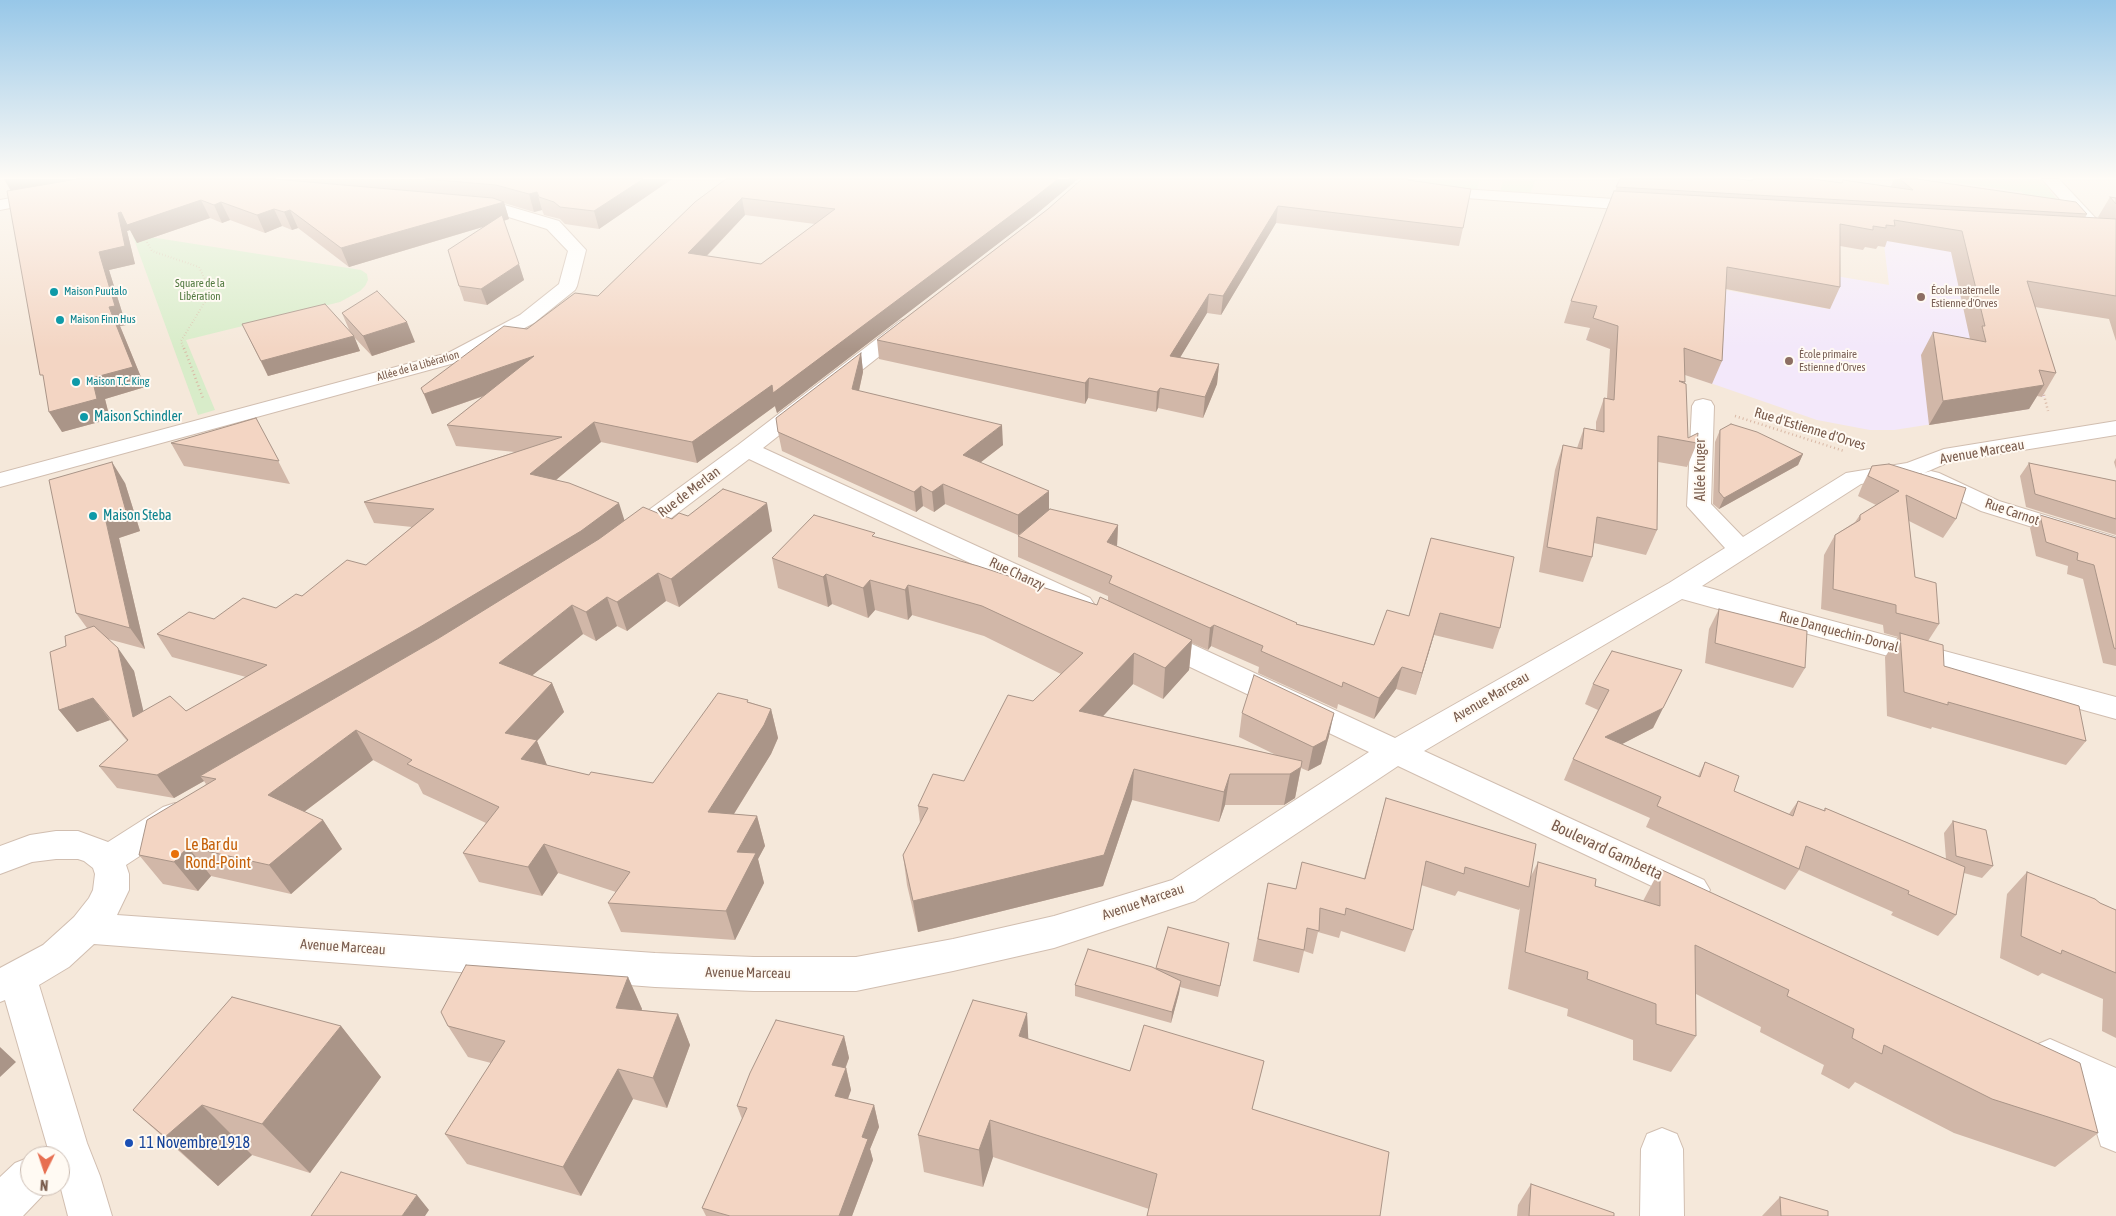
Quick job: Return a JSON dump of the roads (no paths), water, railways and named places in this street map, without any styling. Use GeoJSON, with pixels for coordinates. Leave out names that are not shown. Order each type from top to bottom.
{"type":"FeatureCollection","features":[{"type":"Feature","properties":{"kind":"street","name":"Allée de la Libération"},"geometry":{"type":"LineString","coordinates":[[0,480],[455,357],[527,319],[568,286],[577,250],[563,236]]}},
{"type":"Feature","properties":{"kind":"street","name":"Rue de Merlan"},"geometry":{"type":"LineString","coordinates":[[613,548],[746,450],[924,311]]}},
{"type":"Feature","properties":{"kind":"street","name":"Allée Kruger"},"geometry":{"type":"LineString","coordinates":[[1703,406],[1700,506],[1740,548]]}},
{"type":"Feature","properties":{"kind":"street","name":"Avenue Marceau"},"geometry":{"type":"LineString","coordinates":[[88,928],[654,970],[754,974],[856,974],[953,955],[1054,932],[1183,891],[1396,751],[1679,589],[1740,548],[1854,478],[1912,469],[1944,456],[2116,428]]}},
{"type":"Feature","properties":{"kind":"street","name":"Rue Chanzy"},"geometry":{"type":"LineString","coordinates":[[746,450],[765,457],[1105,616]]}},
{"type":"Feature","properties":{"kind":"street","name":"Rue Carnot"},"geometry":{"type":"LineString","coordinates":[[1912,469],[1990,506],[2116,545]]}},
{"type":"Feature","properties":{"kind":"street","name":"Rue Danquechin-Dorval"},"geometry":{"type":"LineString","coordinates":[[1679,589],[2116,708]]}},
{"type":"Feature","properties":{"kind":"street"},"geometry":{"type":"LineString","coordinates":[[1132,628],[1396,751]]}},
{"type":"Feature","properties":{"kind":"street","name":"Boulevard Gambetta"},"geometry":{"type":"LineString","coordinates":[[1396,751],[1719,903]]}},
{"type":"Feature","properties":{"kind":"street"},"geometry":{"type":"LineString","coordinates":[[107,860],[160,824],[194,804]]}},
{"type":"Feature","properties":{"kind":"street"},"geometry":{"type":"LineString","coordinates":[[1,852],[30,850],[56,845],[78,846],[96,851],[107,860],[112,874],[111,890],[102,909],[88,928],[56,956],[9,981],[58,1146]]}},
{"type":"Feature","properties":{"kind":"street"},"geometry":{"type":"LineString","coordinates":[[2023,1046],[2109,1086],[2116,1131]]}},
{"type":"Feature","properties":{"kind":"street"},"geometry":{"type":"LineString","coordinates":[[1662,1149],[1662,1216]]}},
{"type":"Feature","properties":{"kind":"street"},"geometry":{"type":"LineString","coordinates":[[70,1164],[79,1176],[90,1216]]}},
{"type":"Feature","properties":{"kind":"street"},"geometry":{"type":"LineString","coordinates":[[0,1208],[20,1188]]}},
{"type":"Feature","properties":{"kind":"place","name":"Maison Puutalo"},"geometry":{"type":"Point","coordinates":[54,292]}},
{"type":"Feature","properties":{"kind":"place","name":"École maternelle Estienne d'Orves"},"geometry":{"type":"Point","coordinates":[1921,297]}},
{"type":"Feature","properties":{"kind":"place","name":"Maison Finn Hus"},"geometry":{"type":"Point","coordinates":[60,320]}},
{"type":"Feature","properties":{"kind":"place","name":"École primaire Estienne d'Orves"},"geometry":{"type":"Point","coordinates":[1789,361]}},
{"type":"Feature","properties":{"kind":"place","name":"Maison T.C. King"},"geometry":{"type":"Point","coordinates":[76,382]}},
{"type":"Feature","properties":{"kind":"place","name":"Maison Schindler"},"geometry":{"type":"Point","coordinates":[84,417]}},
{"type":"Feature","properties":{"kind":"place","name":"Maison Steba"},"geometry":{"type":"Point","coordinates":[93,516]}},
{"type":"Feature","properties":{"kind":"place","name":"Le Bar du Rond-Point"},"geometry":{"type":"Point","coordinates":[175,854]}},
{"type":"Feature","properties":{"kind":"place","name":"11 Novembre 1918"},"geometry":{"type":"Point","coordinates":[129,1143]}},
{"type":"Feature","properties":{"kind":"park label","name":"Square de la Libération"},"geometry":{"type":"Point","coordinates":[200,290]}}]}
